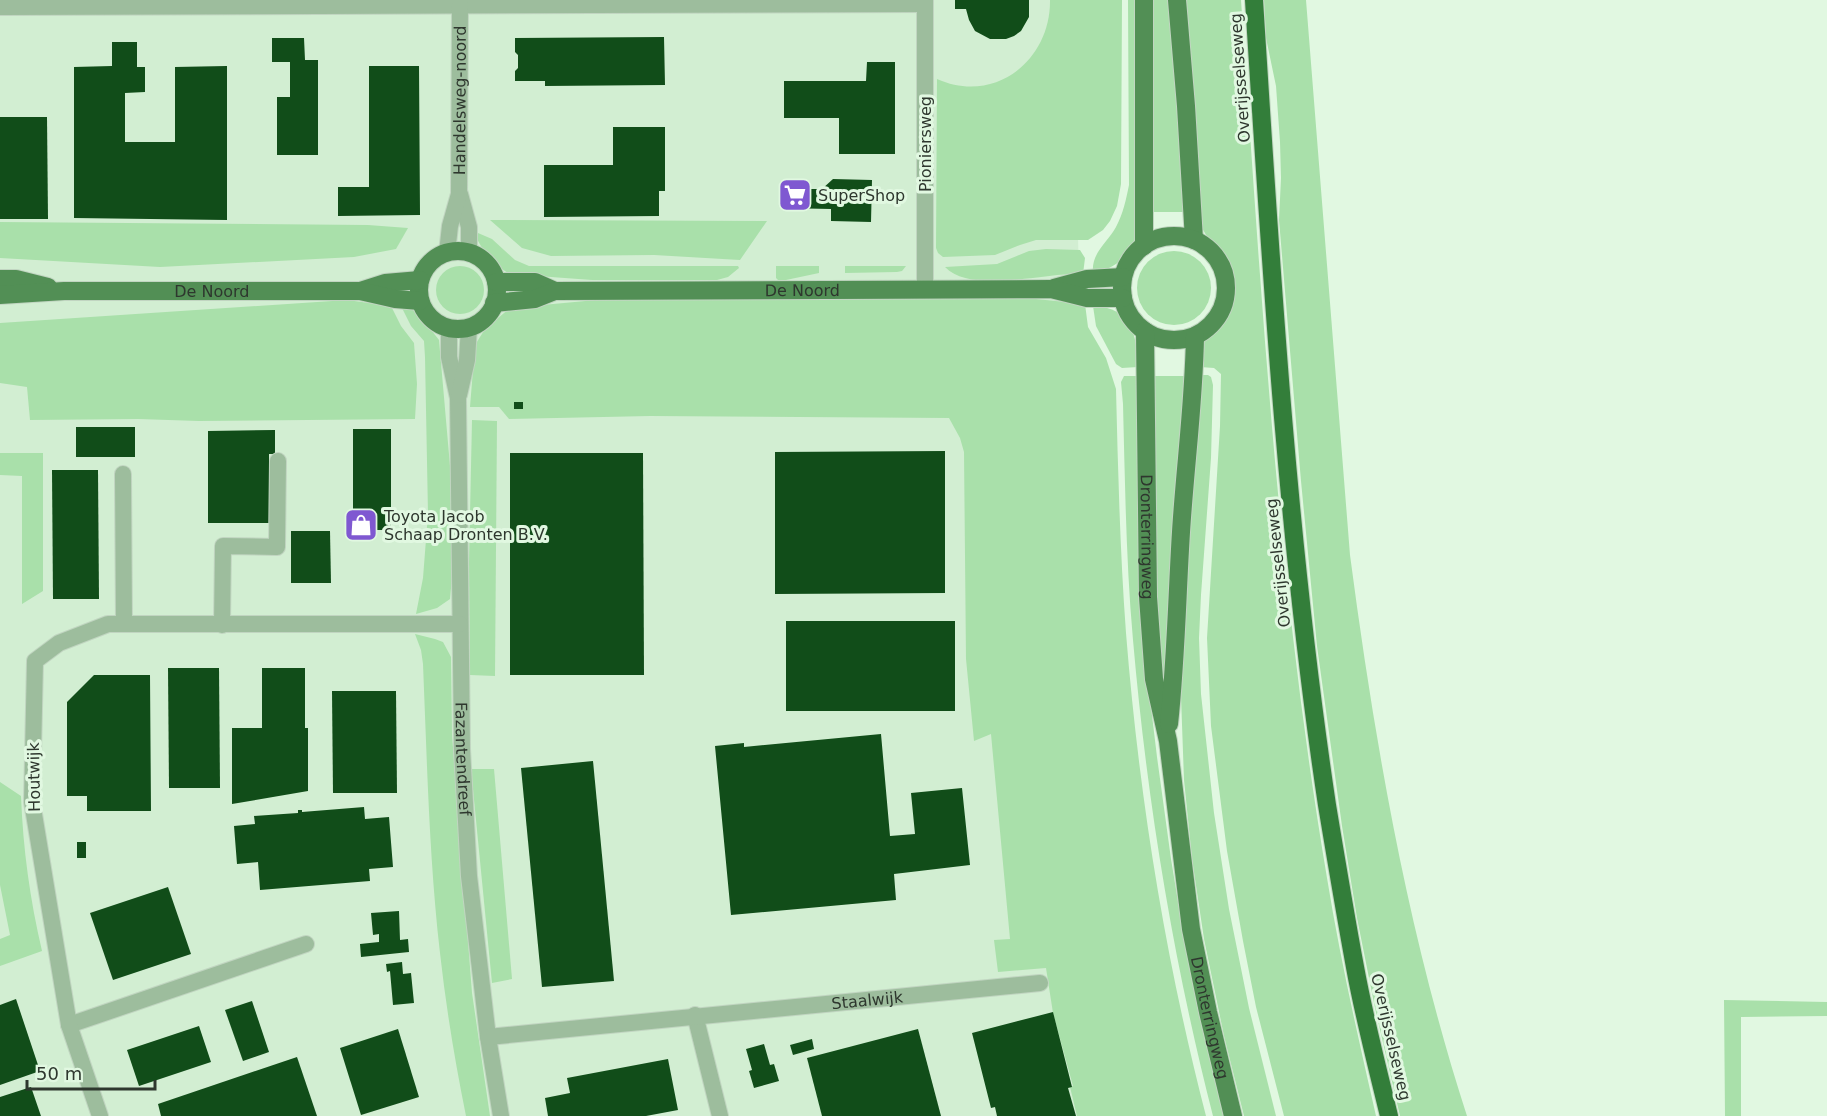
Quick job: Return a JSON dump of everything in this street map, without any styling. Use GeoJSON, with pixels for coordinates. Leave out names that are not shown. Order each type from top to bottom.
{"type":"FeatureCollection","features":[{"type":"Feature","properties":{"kind":"highway","name":"Overijsselseweg"},"geometry":{"type":"LineString","coordinates":[[1254,0],[1287,466],[1307,656],[1327,805],[1355,968],[1389,1116]]}},
{"type":"Feature","properties":{"kind":"main road"},"geometry":{"type":"LineString","coordinates":[[1144,0],[1144,246]]}},
{"type":"Feature","properties":{"kind":"main road"},"geometry":{"type":"LineString","coordinates":[[1177,0],[1194,240]]}},
{"type":"Feature","properties":{"kind":"main road"},"geometry":{"type":"LineString","coordinates":[[1181,237],[1194,240],[1213,254],[1220,264],[1225,276],[1225,300],[1221,311],[1210,326],[1195,336],[1178,340],[1161,339],[1144,331],[1127,311],[1123,298],[1123,277],[1127,265],[1134,254],[1155,240],[1181,237]]}},
{"type":"Feature","properties":{"kind":"main road"},"geometry":{"type":"LineString","coordinates":[[454,251],[469,253],[486,264],[496,282],[494,303],[487,316],[476,325],[449,328],[434,321],[428,315],[420,301],[420,280],[433,260],[454,251]]}},
{"type":"Feature","properties":{"kind":"main road","name":"De Noord"},"geometry":{"type":"LineString","coordinates":[[1051,289],[1087,279],[1123,277]]}},
{"type":"Feature","properties":{"kind":"main road","name":"De Noord"},"geometry":{"type":"LineString","coordinates":[[0,279],[16,279],[64,291]]}},
{"type":"Feature","properties":{"kind":"main road","name":"De Noord"},"geometry":{"type":"LineString","coordinates":[[360,291],[385,283],[420,280]]}},
{"type":"Feature","properties":{"kind":"main road","name":"De Noord"},"geometry":{"type":"LineString","coordinates":[[496,282],[535,282],[555,291]]}},
{"type":"Feature","properties":{"kind":"main road","name":"De Noord"},"geometry":{"type":"LineString","coordinates":[[494,303],[535,299],[555,291],[1051,289],[1087,298],[1123,298]]}},
{"type":"Feature","properties":{"kind":"main road","name":"De Noord"},"geometry":{"type":"LineString","coordinates":[[0,295],[64,291],[360,291],[394,299],[420,301]]}},
{"type":"Feature","properties":{"kind":"main road","name":"Dronterringweg"},"geometry":{"type":"LineString","coordinates":[[1144,331],[1148,597],[1154,679],[1168,741],[1191,929],[1233,1116]]}},
{"type":"Feature","properties":{"kind":"main road","name":"Dronterringweg"},"geometry":{"type":"LineString","coordinates":[[1168,741],[1174,679],[1181,530],[1195,336]]}},
{"type":"Feature","properties":{"kind":"street","name":"Handelsweg-noord"},"geometry":{"type":"LineString","coordinates":[[0,7],[350,3],[460,5],[925,2]]}},
{"type":"Feature","properties":{"kind":"street","name":"Pioniersweg"},"geometry":{"type":"LineString","coordinates":[[924,289],[925,2]]}},
{"type":"Feature","properties":{"kind":"street","name":"Handelsweg-noord"},"geometry":{"type":"LineString","coordinates":[[447,253],[450,226],[459,194],[460,5]]}},
{"type":"Feature","properties":{"kind":"street","name":"Handelsweg-noord"},"geometry":{"type":"LineString","coordinates":[[459,194],[469,227],[469,253]]}},
{"type":"Feature","properties":{"kind":"street","name":"Fazantendreef"},"geometry":{"type":"LineString","coordinates":[[458,398],[467,360],[469,327]]}},
{"type":"Feature","properties":{"kind":"street","name":"Fazantendreef"},"geometry":{"type":"LineString","coordinates":[[449,328],[449,357],[458,398],[462,749],[469,876],[488,1037],[501,1116]]}},
{"type":"Feature","properties":{"kind":"street"},"geometry":{"type":"LineString","coordinates":[[222,625],[223,546],[277,547],[278,461]]}},
{"type":"Feature","properties":{"kind":"street"},"geometry":{"type":"LineString","coordinates":[[123,474],[124,624]]}},
{"type":"Feature","properties":{"kind":"street","name":"Houtwijk"},"geometry":{"type":"LineString","coordinates":[[100,1116],[69,1025],[32,802],[35,661],[59,643],[108,624],[460,624]]}},
{"type":"Feature","properties":{"kind":"street"},"geometry":{"type":"LineString","coordinates":[[69,1025],[306,944]]}},
{"type":"Feature","properties":{"kind":"street","name":"Staalwijk"},"geometry":{"type":"LineString","coordinates":[[488,1037],[1040,983]]}},
{"type":"Feature","properties":{"kind":"street"},"geometry":{"type":"LineString","coordinates":[[695,1015],[720,1116]]}},
{"type":"Feature","properties":{"kind":"shaded area"},"geometry":{"type":"Polygon","coordinates":[[[0,0],[1097,0],[1077,200],[1082,385],[1183,1116],[0,1116],[0,0]]]}},
{"type":"Feature","properties":{"kind":"green space"},"geometry":{"type":"Polygon","coordinates":[[[1050,0],[1122,0],[1121,184],[1117,206],[1103,230],[1088,240],[1036,240],[995,255],[943,257],[936,248],[937,79],[959,86],[979,86],[999,81],[1016,72],[1030,58],[1041,41],[1048,22],[1050,0]]]}},
{"type":"Feature","properties":{"kind":"green space"},"geometry":{"type":"Polygon","coordinates":[[[1128,0],[1138,0],[1136,238],[1119,262],[1093,273],[1097,254],[1121,217],[1129,185],[1128,0]]]}},
{"type":"Feature","properties":{"kind":"green space"},"geometry":{"type":"Polygon","coordinates":[[[1150,0],[1171,0],[1186,212],[1150,212],[1150,0]]]}},
{"type":"Feature","properties":{"kind":"green space"},"geometry":{"type":"Polygon","coordinates":[[[1183,0],[1241,0],[1273,440],[1296,660],[1310,769],[1332,908],[1376,1116],[1284,1116],[1256,1007],[1227,851],[1211,726],[1207,638],[1221,374],[1214,368],[1200,367],[1203,344],[1227,312],[1232,283],[1227,262],[1207,237],[1201,225],[1183,0]]]}},
{"type":"Feature","properties":{"kind":"green space"},"geometry":{"type":"Polygon","coordinates":[[[1264,0],[1306,0],[1350,555],[1360,626],[1382,768],[1411,909],[1427,978],[1467,1116],[1400,1116],[1357,918],[1317,646],[1279,220],[1281,178],[1276,86],[1266,38],[1264,0]]]}},
{"type":"Feature","properties":{"kind":"green space"},"geometry":{"type":"Polygon","coordinates":[[[490,220],[767,221],[740,260],[654,255],[551,256],[522,248],[490,220]]]}},
{"type":"Feature","properties":{"kind":"green space"},"geometry":{"type":"Polygon","coordinates":[[[0,222],[368,225],[408,228],[396,249],[354,257],[160,267],[0,258],[0,222]]]}},
{"type":"Feature","properties":{"kind":"green space"},"geometry":{"type":"Polygon","coordinates":[[[478,233],[492,239],[515,260],[529,266],[738,266],[739,268],[728,277],[717,280],[592,280],[510,274],[494,263],[485,252],[476,236],[478,233]]]}},
{"type":"Feature","properties":{"kind":"green space"},"geometry":{"type":"Polygon","coordinates":[[[1080,250],[1085,258],[1083,274],[991,281],[973,280],[957,275],[945,267],[997,264],[1029,251],[1080,250]]]}},
{"type":"Feature","properties":{"kind":"green space"},"geometry":{"type":"Polygon","coordinates":[[[1174,251],[1195,257],[1205,267],[1211,288],[1205,309],[1195,319],[1174,325],[1153,319],[1143,309],[1137,288],[1143,267],[1153,257],[1174,251]]]}},
{"type":"Feature","properties":{"kind":"green space"},"geometry":{"type":"Polygon","coordinates":[[[460,266],[477,273],[484,290],[477,307],[460,314],[443,307],[436,290],[443,273],[460,266]]]}},
{"type":"Feature","properties":{"kind":"green space"},"geometry":{"type":"Polygon","coordinates":[[[776,266],[819,266],[819,273],[778,280],[776,266]]]}},
{"type":"Feature","properties":{"kind":"green space"},"geometry":{"type":"Polygon","coordinates":[[[845,266],[906,266],[902,271],[897,272],[845,273],[845,266]]]}},
{"type":"Feature","properties":{"kind":"green space"},"geometry":{"type":"Polygon","coordinates":[[[1026,298],[1085,304],[1088,327],[1106,358],[1116,389],[1124,603],[1138,755],[1166,937],[1206,1116],[1077,1116],[1070,1087],[1073,1086],[1053,1013],[1046,968],[998,972],[994,940],[1010,939],[991,734],[974,741],[966,659],[964,452],[960,438],[949,418],[650,416],[509,419],[499,407],[470,407],[475,345],[485,329],[510,308],[607,299],[1026,298]]]}},
{"type":"Feature","properties":{"kind":"green space"},"geometry":{"type":"Polygon","coordinates":[[[347,300],[391,306],[401,326],[414,343],[417,384],[415,419],[30,420],[27,387],[0,383],[0,323],[347,300]]]}},
{"type":"Feature","properties":{"kind":"green space"},"geometry":{"type":"Polygon","coordinates":[[[401,306],[409,306],[439,340],[450,466],[453,566],[450,599],[437,608],[416,614],[423,578],[428,514],[425,357],[424,341],[411,326],[401,306]]]}},
{"type":"Feature","properties":{"kind":"green space"},"geometry":{"type":"Polygon","coordinates":[[[1093,306],[1117,312],[1130,325],[1136,344],[1138,367],[1122,368],[1116,364],[1096,326],[1093,306]]]}},
{"type":"Feature","properties":{"kind":"green space"},"geometry":{"type":"Polygon","coordinates":[[[1200,375],[1211,377],[1213,385],[1211,458],[1199,638],[1201,694],[1214,813],[1229,909],[1249,1008],[1276,1116],[1244,1116],[1224,1036],[1204,939],[1192,859],[1184,780],[1180,669],[1200,375]]]}},
{"type":"Feature","properties":{"kind":"green space"},"geometry":{"type":"Polygon","coordinates":[[[1124,376],[1138,376],[1151,707],[1157,757],[1187,956],[1224,1116],[1213,1116],[1199,1057],[1174,939],[1154,820],[1139,700],[1129,581],[1121,382],[1124,376]]]}},
{"type":"Feature","properties":{"kind":"green space"},"geometry":{"type":"Polygon","coordinates":[[[1150,376],[1187,376],[1168,682],[1161,682],[1155,622],[1150,376]]]}},
{"type":"Feature","properties":{"kind":"green space"},"geometry":{"type":"Polygon","coordinates":[[[472,420],[497,421],[495,676],[470,675],[469,562],[472,420]]]}},
{"type":"Feature","properties":{"kind":"green space"},"geometry":{"type":"Polygon","coordinates":[[[0,453],[43,453],[43,591],[22,604],[22,476],[0,475],[0,453]]]}},
{"type":"Feature","properties":{"kind":"green space"},"geometry":{"type":"Polygon","coordinates":[[[415,634],[443,642],[451,657],[452,735],[472,993],[490,1116],[466,1116],[451,1034],[433,881],[423,664],[415,634]]]}},
{"type":"Feature","properties":{"kind":"green space"},"geometry":{"type":"Polygon","coordinates":[[[471,769],[494,769],[512,979],[492,983],[471,769]]]}},
{"type":"Feature","properties":{"kind":"green space"},"geometry":{"type":"Polygon","coordinates":[[[0,782],[21,796],[28,874],[42,951],[0,966],[0,939],[10,935],[0,885],[0,782]]]}},
{"type":"Feature","properties":{"kind":"green space"},"geometry":{"type":"Polygon","coordinates":[[[1724,1000],[1827,1002],[1827,1016],[1741,1017],[1741,1116],[1725,1116],[1724,1000]]]}},
{"type":"Feature","properties":{"kind":"building"},"geometry":{"type":"Polygon","coordinates":[[[955,0],[1029,0],[1029,17],[1021,31],[1014,36],[1006,39],[990,39],[975,31],[966,9],[955,9],[955,0]]]}},
{"type":"Feature","properties":{"kind":"building"},"geometry":{"type":"Polygon","coordinates":[[[664,37],[665,85],[545,86],[545,81],[515,81],[518,55],[515,52],[515,38],[664,37]]]}},
{"type":"Feature","properties":{"kind":"building"},"geometry":{"type":"Polygon","coordinates":[[[272,38],[304,38],[305,60],[318,60],[318,155],[277,155],[277,97],[290,97],[290,62],[272,62],[272,38]]]}},
{"type":"Feature","properties":{"kind":"building"},"geometry":{"type":"Polygon","coordinates":[[[112,42],[137,42],[137,67],[145,67],[145,92],[125,93],[125,142],[175,142],[175,67],[227,66],[227,220],[74,218],[74,67],[112,66],[112,42]]]}},
{"type":"Feature","properties":{"kind":"building"},"geometry":{"type":"Polygon","coordinates":[[[867,62],[895,62],[895,154],[839,154],[839,118],[784,118],[784,81],[866,81],[867,62]]]}},
{"type":"Feature","properties":{"kind":"building"},"geometry":{"type":"Polygon","coordinates":[[[369,66],[419,66],[420,215],[338,216],[338,187],[369,187],[369,66]]]}},
{"type":"Feature","properties":{"kind":"building"},"geometry":{"type":"Polygon","coordinates":[[[0,117],[47,117],[48,219],[0,219],[0,117]]]}},
{"type":"Feature","properties":{"kind":"building"},"geometry":{"type":"Polygon","coordinates":[[[613,127],[665,127],[665,191],[659,191],[659,216],[544,217],[544,165],[613,165],[613,127]]]}},
{"type":"Feature","properties":{"kind":"building"},"geometry":{"type":"Polygon","coordinates":[[[833,179],[872,180],[871,222],[831,221],[831,209],[783,208],[784,181],[809,181],[807,183],[809,189],[822,189],[833,179]]]}},
{"type":"Feature","properties":{"kind":"building"},"geometry":{"type":"Polygon","coordinates":[[[514,402],[523,402],[523,409],[514,409],[514,402]]]}},
{"type":"Feature","properties":{"kind":"building"},"geometry":{"type":"Polygon","coordinates":[[[76,427],[135,427],[135,457],[76,457],[76,427]]]}},
{"type":"Feature","properties":{"kind":"building"},"geometry":{"type":"Polygon","coordinates":[[[353,429],[391,429],[391,530],[353,530],[353,429]]]}},
{"type":"Feature","properties":{"kind":"building"},"geometry":{"type":"Polygon","coordinates":[[[275,430],[275,454],[269,454],[269,523],[208,523],[208,431],[275,430]]]}},
{"type":"Feature","properties":{"kind":"building"},"geometry":{"type":"Polygon","coordinates":[[[945,451],[945,593],[775,594],[775,452],[945,451]]]}},
{"type":"Feature","properties":{"kind":"building"},"geometry":{"type":"Polygon","coordinates":[[[510,453],[643,453],[644,675],[510,675],[510,453]]]}},
{"type":"Feature","properties":{"kind":"building"},"geometry":{"type":"Polygon","coordinates":[[[52,470],[98,470],[99,599],[53,599],[52,470]]]}},
{"type":"Feature","properties":{"kind":"building"},"geometry":{"type":"Polygon","coordinates":[[[291,531],[330,531],[331,583],[291,583],[291,531]]]}},
{"type":"Feature","properties":{"kind":"building"},"geometry":{"type":"Polygon","coordinates":[[[786,621],[955,621],[955,711],[786,711],[786,621]]]}},
{"type":"Feature","properties":{"kind":"building"},"geometry":{"type":"Polygon","coordinates":[[[168,668],[219,668],[220,788],[169,788],[168,668]]]}},
{"type":"Feature","properties":{"kind":"building"},"geometry":{"type":"Polygon","coordinates":[[[262,668],[305,668],[308,791],[232,804],[232,728],[262,728],[262,668]]]}},
{"type":"Feature","properties":{"kind":"building"},"geometry":{"type":"Polygon","coordinates":[[[94,675],[150,675],[151,811],[87,811],[87,796],[67,796],[67,702],[94,675]]]}},
{"type":"Feature","properties":{"kind":"building"},"geometry":{"type":"Polygon","coordinates":[[[332,691],[396,691],[397,793],[333,793],[332,691]]]}},
{"type":"Feature","properties":{"kind":"building"},"geometry":{"type":"Polygon","coordinates":[[[881,734],[890,836],[915,834],[911,793],[962,788],[970,865],[894,874],[896,900],[731,915],[715,746],[744,743],[744,747],[881,734]]]}},
{"type":"Feature","properties":{"kind":"building"},"geometry":{"type":"Polygon","coordinates":[[[593,761],[614,981],[542,987],[521,768],[593,761]]]}},
{"type":"Feature","properties":{"kind":"building"},"geometry":{"type":"Polygon","coordinates":[[[364,807],[365,819],[389,817],[393,867],[369,869],[370,881],[260,890],[258,862],[237,864],[234,826],[255,824],[254,816],[298,813],[298,810],[302,812],[364,807]]]}},
{"type":"Feature","properties":{"kind":"building"},"geometry":{"type":"Polygon","coordinates":[[[77,842],[86,842],[86,858],[77,858],[77,842]]]}},
{"type":"Feature","properties":{"kind":"building"},"geometry":{"type":"Polygon","coordinates":[[[168,887],[191,954],[113,980],[90,913],[168,887]]]}},
{"type":"Feature","properties":{"kind":"building"},"geometry":{"type":"Polygon","coordinates":[[[399,911],[400,940],[408,939],[409,952],[361,957],[360,944],[379,942],[379,934],[373,935],[371,913],[399,911]]]}},
{"type":"Feature","properties":{"kind":"building"},"geometry":{"type":"Polygon","coordinates":[[[402,962],[403,974],[411,973],[414,1003],[393,1005],[390,971],[387,972],[386,964],[402,962]]]}},
{"type":"Feature","properties":{"kind":"building"},"geometry":{"type":"Polygon","coordinates":[[[16,999],[40,1071],[0,1085],[0,1005],[16,999]]]}},
{"type":"Feature","properties":{"kind":"building"},"geometry":{"type":"Polygon","coordinates":[[[252,1001],[269,1052],[243,1061],[225,1010],[252,1001]]]}},
{"type":"Feature","properties":{"kind":"building"},"geometry":{"type":"Polygon","coordinates":[[[1053,1012],[1072,1087],[1068,1088],[1076,1116],[997,1116],[995,1107],[991,1108],[972,1033],[1053,1012]]]}},
{"type":"Feature","properties":{"kind":"building"},"geometry":{"type":"Polygon","coordinates":[[[199,1026],[211,1062],[139,1086],[127,1050],[199,1026]]]}},
{"type":"Feature","properties":{"kind":"building"},"geometry":{"type":"Polygon","coordinates":[[[398,1029],[419,1097],[361,1115],[340,1048],[398,1029]]]}},
{"type":"Feature","properties":{"kind":"building"},"geometry":{"type":"Polygon","coordinates":[[[918,1029],[941,1116],[822,1116],[807,1058],[918,1029]]]}},
{"type":"Feature","properties":{"kind":"building"},"geometry":{"type":"Polygon","coordinates":[[[812,1039],[814,1049],[793,1055],[790,1045],[812,1039]]]}},
{"type":"Feature","properties":{"kind":"building"},"geometry":{"type":"Polygon","coordinates":[[[764,1044],[770,1065],[774,1064],[779,1081],[754,1088],[746,1049],[764,1044]]]}},
{"type":"Feature","properties":{"kind":"building"},"geometry":{"type":"Polygon","coordinates":[[[297,1057],[317,1116],[161,1116],[158,1104],[297,1057]]]}},
{"type":"Feature","properties":{"kind":"building"},"geometry":{"type":"Polygon","coordinates":[[[668,1059],[678,1110],[646,1116],[548,1116],[545,1098],[570,1093],[567,1078],[668,1059]]]}},
{"type":"Feature","properties":{"kind":"building"},"geometry":{"type":"Polygon","coordinates":[[[31,1087],[41,1116],[0,1116],[0,1097],[31,1087]]]}},
{"type":"Feature","properties":{"kind":"place","name":"SuperShop"},"geometry":{"type":"Point","coordinates":[795,195]}},
{"type":"Feature","properties":{"kind":"place","name":"Toyota Jacob Schaap Dronten B.V."},"geometry":{"type":"Point","coordinates":[361,525]}}]}
